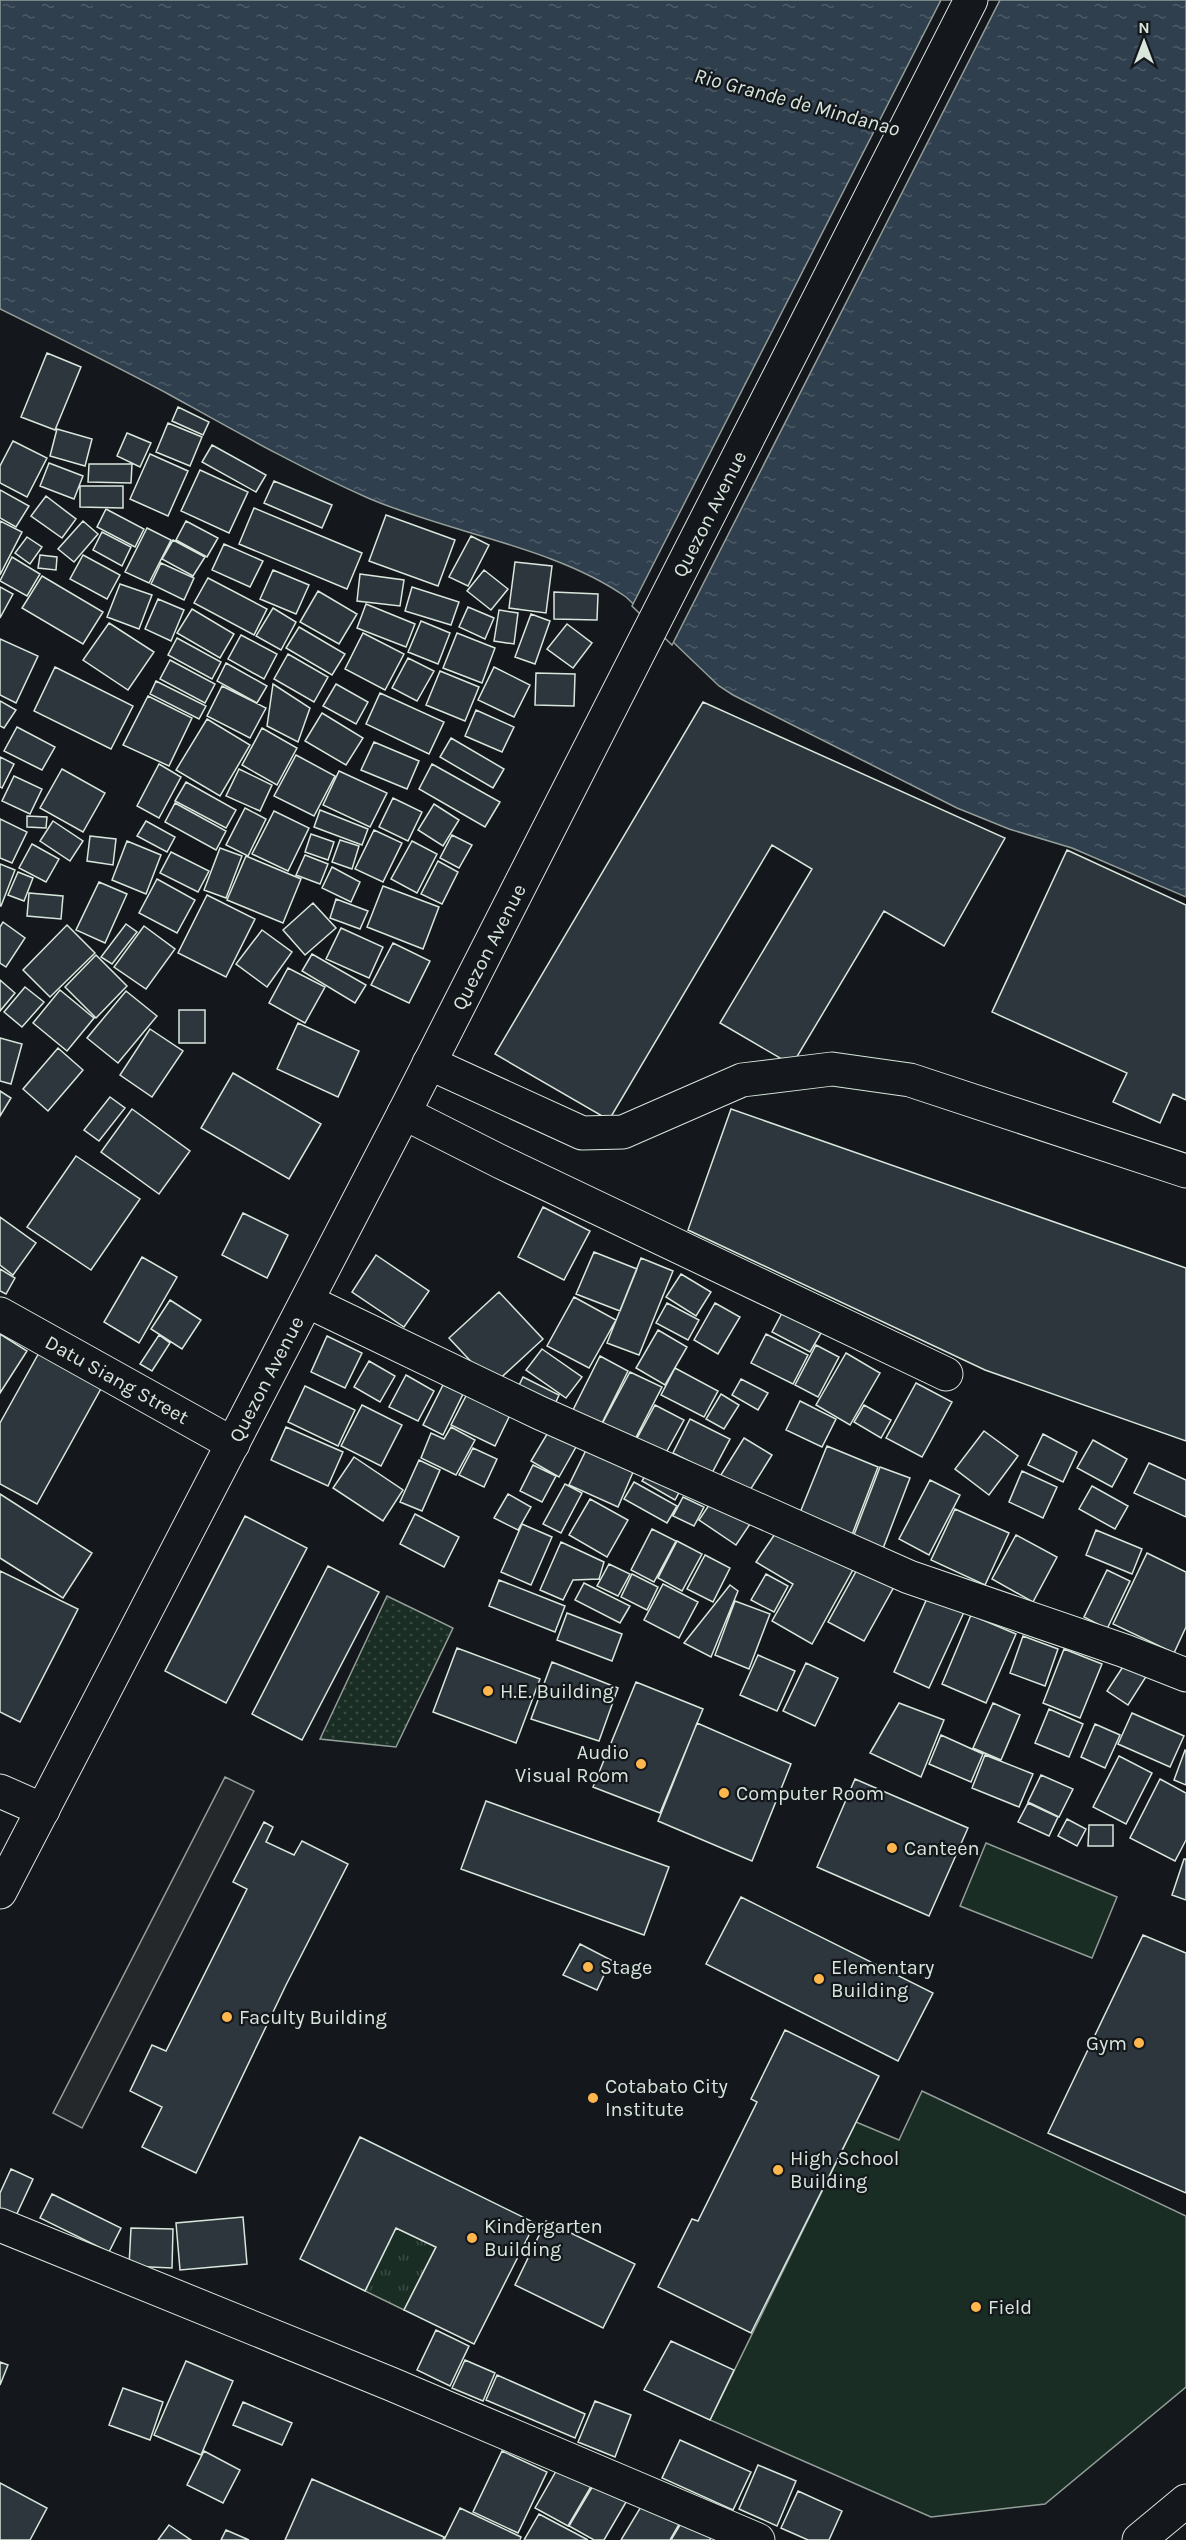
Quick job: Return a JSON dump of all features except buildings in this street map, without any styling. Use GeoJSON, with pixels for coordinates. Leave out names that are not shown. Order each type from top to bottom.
{"type":"FeatureCollection","features":[{"type":"Feature","properties":{"kind":"street","name":"Quezon Avenue"},"geometry":{"type":"LineString","coordinates":[[0,1892],[404,1113],[971,0]]}},
{"type":"Feature","properties":{"kind":"street"},"geometry":{"type":"LineString","coordinates":[[429,1063],[582,1133],[623,1132],[742,1080],[832,1069],[910,1080],[1186,1172]]}},
{"type":"Feature","properties":{"kind":"street"},"geometry":{"type":"LineString","coordinates":[[404,1113],[499,1161],[946,1374]]}},
{"type":"Feature","properties":{"kind":"street"},"geometry":{"type":"LineString","coordinates":[[307,1301],[540,1413],[909,1577],[1186,1675]]}},
{"type":"Feature","properties":{"kind":"street","name":"Datu Siang Street"},"geometry":{"type":"LineString","coordinates":[[0,1314],[233,1444]]}},
{"type":"Feature","properties":{"kind":"street"},"geometry":{"type":"LineString","coordinates":[[0,1791],[43,1810]]}},
{"type":"Feature","properties":{"kind":"street"},"geometry":{"type":"LineString","coordinates":[[0,2225],[391,2384],[758,2540]]}},
{"type":"Feature","properties":{"kind":"street"},"geometry":{"type":"LineString","coordinates":[[1139,2540],[1186,2501]]}},
{"type":"Feature","properties":{"kind":"green space"},"geometry":{"type":"Polygon","coordinates":[[[387,1596],[453,1628],[396,1747],[320,1739],[387,1596]]]}},
{"type":"Feature","properties":{"kind":"green space"},"geometry":{"type":"Polygon","coordinates":[[[986,1843],[1117,1897],[1092,1958],[960,1906],[986,1843]]]}},
{"type":"Feature","properties":{"kind":"green space","name":"Field"},"geometry":{"type":"Polygon","coordinates":[[[922,2091],[1186,2216],[1186,2387],[1045,2504],[931,2517],[710,2420],[856,2122],[899,2140],[922,2091]]]}},
{"type":"Feature","properties":{"kind":"green space"},"geometry":{"type":"Polygon","coordinates":[[[396,2228],[436,2247],[404,2310],[365,2291],[396,2228]]]}},
{"type":"Feature","properties":{"kind":"shaded area"},"geometry":{"type":"Polygon","coordinates":[[[225,1777],[254,1791],[82,2128],[53,2113],[225,1777]]]}},
{"type":"Feature","properties":{"kind":"water","name":"Rio Grande de Mindanao"},"geometry":{"type":"Polygon","coordinates":[[[0,0],[1186,0],[1186,897],[1072,848],[1009,829],[957,808],[733,695],[719,686],[626,597],[598,580],[535,553],[432,521],[368,498],[293,462],[149,384],[0,309],[0,0]]]}},
{"type":"Feature","properties":{"kind":"pier"},"geometry":{"type":"Polygon","coordinates":[[[941,0],[1000,0],[672,645],[632,606],[941,0]]]}},
{"type":"Feature","properties":{"kind":"place","name":"H.E. Building"},"geometry":{"type":"Point","coordinates":[488,1691]}},
{"type":"Feature","properties":{"kind":"place","name":"Audio Visual Room"},"geometry":{"type":"Point","coordinates":[641,1764]}},
{"type":"Feature","properties":{"kind":"place","name":"Computer Room"},"geometry":{"type":"Point","coordinates":[724,1793]}},
{"type":"Feature","properties":{"kind":"place","name":"Canteen"},"geometry":{"type":"Point","coordinates":[892,1848]}},
{"type":"Feature","properties":{"kind":"place","name":"Stage"},"geometry":{"type":"Point","coordinates":[588,1967]}},
{"type":"Feature","properties":{"kind":"place","name":"Elementary Building"},"geometry":{"type":"Point","coordinates":[819,1979]}},
{"type":"Feature","properties":{"kind":"place","name":"Faculty Building"},"geometry":{"type":"Point","coordinates":[227,2017]}},
{"type":"Feature","properties":{"kind":"place","name":"Gym"},"geometry":{"type":"Point","coordinates":[1139,2043]}},
{"type":"Feature","properties":{"kind":"place","name":"Cotabato City Institute"},"geometry":{"type":"Point","coordinates":[593,2098]}},
{"type":"Feature","properties":{"kind":"place","name":"High School Building"},"geometry":{"type":"Point","coordinates":[778,2170]}},
{"type":"Feature","properties":{"kind":"place","name":"Kindergarten Building"},"geometry":{"type":"Point","coordinates":[472,2238]}},
{"type":"Feature","properties":{"kind":"place","name":"Field"},"geometry":{"type":"Point","coordinates":[976,2307]}}]}
